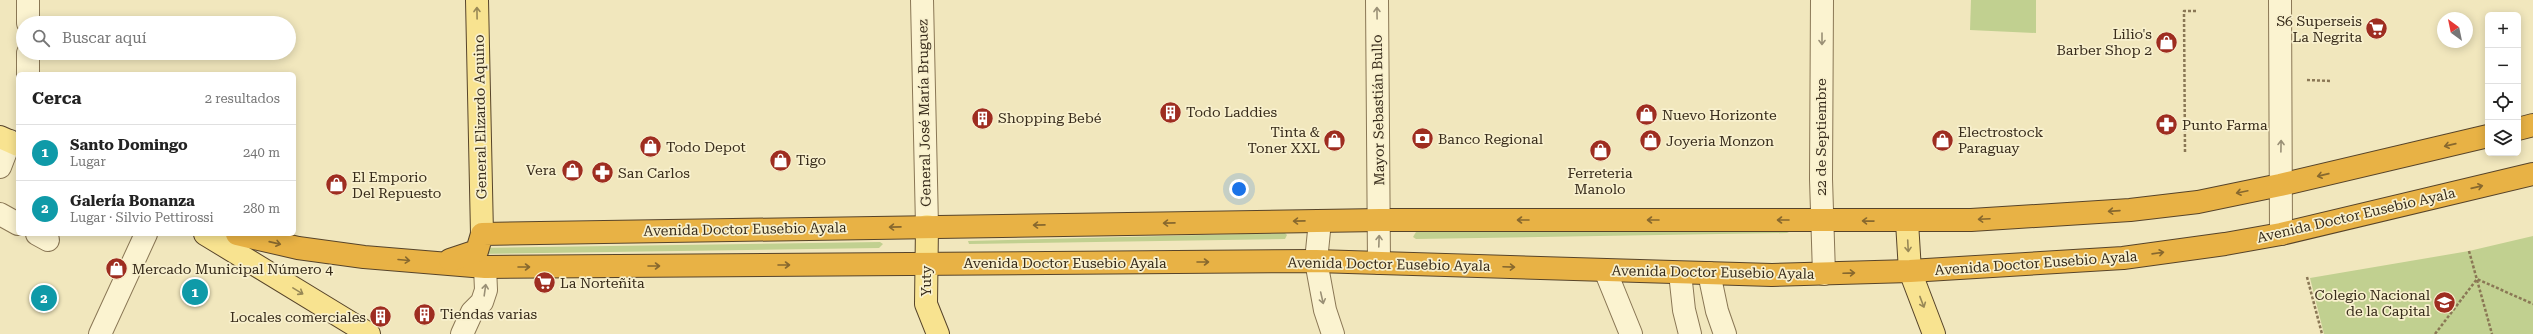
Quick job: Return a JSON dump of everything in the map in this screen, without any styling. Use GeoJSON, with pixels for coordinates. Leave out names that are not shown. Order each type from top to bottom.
{"type":"FeatureCollection","features":[{"type":"Feature","properties":{"kind":"highway"},"geometry":{"type":"LineString","coordinates":[[2521,128],[2533,125]]}},
{"type":"Feature","properties":{"kind":"highway","name":"Avenida Doctor Eusebio Ayala"},"geometry":{"type":"LineString","coordinates":[[482,234],[1380,220],[1822,220],[1907,222],[1971,220],[2130,210],[2198,202],[2280,185],[2485,137]]}},
{"type":"Feature","properties":{"kind":"highway","name":"Avenida Doctor Eusebio Ayala"},"geometry":{"type":"LineString","coordinates":[[246,236],[298,248],[485,267],[1316,261],[1772,276],[1910,271],[2123,258],[2225,244],[2281,234],[2533,174]]}},
{"type":"Feature","properties":{"kind":"highway"},"geometry":{"type":"LineString","coordinates":[[441,263],[477,251],[482,234]]}},
{"type":"Feature","properties":{"kind":"main road","name":"General Elizardo Aquino"},"geometry":{"type":"LineString","coordinates":[[477,0],[482,234]]}},
{"type":"Feature","properties":{"kind":"main road"},"geometry":{"type":"LineString","coordinates":[[1907,222],[1910,271],[1934,334]]}},
{"type":"Feature","properties":{"kind":"main road","name":"Yuty"},"geometry":{"type":"LineString","coordinates":[[927,226],[926,304],[938,334]]}},
{"type":"Feature","properties":{"kind":"main road"},"geometry":{"type":"LineString","coordinates":[[207,236],[369,334]]}},
{"type":"Feature","properties":{"kind":"street"},"geometry":{"type":"LineString","coordinates":[[28,0],[28,16]]}},
{"type":"Feature","properties":{"kind":"street","name":"General José María Bruguez"},"geometry":{"type":"LineString","coordinates":[[922,0],[927,226]]}},
{"type":"Feature","properties":{"kind":"street","name":"Mayor Sebastián Bullo"},"geometry":{"type":"LineString","coordinates":[[1377,0],[1380,220],[1379,263]]}},
{"type":"Feature","properties":{"kind":"street","name":"22 de Septiembre"},"geometry":{"type":"LineString","coordinates":[[1822,0],[1822,220],[1824,274]]}},
{"type":"Feature","properties":{"kind":"street"},"geometry":{"type":"LineString","coordinates":[[2280,0],[2281,234]]}},
{"type":"Feature","properties":{"kind":"street"},"geometry":{"type":"LineString","coordinates":[[28,60],[28,72]]}},
{"type":"Feature","properties":{"kind":"street"},"geometry":{"type":"LineString","coordinates":[[0,167],[9,141]]}},
{"type":"Feature","properties":{"kind":"street"},"geometry":{"type":"LineString","coordinates":[[0,214],[16,223]]}},
{"type":"Feature","properties":{"kind":"street"},"geometry":{"type":"LineString","coordinates":[[1320,221],[1316,261],[1325,310],[1333,334]]}},
{"type":"Feature","properties":{"kind":"street"},"geometry":{"type":"LineString","coordinates":[[100,334],[145,236]]}},
{"type":"Feature","properties":{"kind":"street"},"geometry":{"type":"LineString","coordinates":[[462,334],[472,312],[482,302],[486,290],[485,267]]}},
{"type":"Feature","properties":{"kind":"street"},"geometry":{"type":"LineString","coordinates":[[1605,270],[1631,334]]}},
{"type":"Feature","properties":{"kind":"street"},"geometry":{"type":"LineString","coordinates":[[1680,273],[1684,310],[1690,334]]}},
{"type":"Feature","properties":{"kind":"street"},"geometry":{"type":"LineString","coordinates":[[1709,274],[1725,334]]}},
{"type":"Feature","properties":{"kind":"path"},"geometry":{"type":"LineString","coordinates":[[2185,152],[2183,11],[2196,11]]}},
{"type":"Feature","properties":{"kind":"path"},"geometry":{"type":"LineString","coordinates":[[2304,80],[2331,81]]}},
{"type":"Feature","properties":{"kind":"path"},"geometry":{"type":"LineString","coordinates":[[2469,251],[2492,334]]}},
{"type":"Feature","properties":{"kind":"path"},"geometry":{"type":"LineString","coordinates":[[2308,277],[2322,334]]}},
{"type":"Feature","properties":{"kind":"path"},"geometry":{"type":"LineString","coordinates":[[2477,279],[2533,304]]}},
{"type":"Feature","properties":{"kind":"path"},"geometry":{"type":"LineString","coordinates":[[2435,334],[2477,279]]}},
{"type":"Feature","properties":{"kind":"green space"},"geometry":{"type":"Polygon","coordinates":[[[1971,0],[2036,0],[2036,33],[1970,30],[1971,0]]]}},
{"type":"Feature","properties":{"kind":"green space"},"geometry":{"type":"Polygon","coordinates":[[[1787,228],[1789,232],[1787,233],[1416,239],[1413,237],[1416,232],[1787,228]]]}},
{"type":"Feature","properties":{"kind":"green space"},"geometry":{"type":"Polygon","coordinates":[[[1285,233],[1287,235],[1285,239],[969,244],[968,241],[1285,233]]]}},
{"type":"Feature","properties":{"kind":"green space","name":"Colegio Nacional de la Capital"},"geometry":{"type":"Polygon","coordinates":[[[2533,236],[2533,334],[2324,334],[2310,278],[2469,251],[2533,236]]]}},
{"type":"Feature","properties":{"kind":"green space"},"geometry":{"type":"Polygon","coordinates":[[[880,242],[883,244],[879,248],[478,254],[478,248],[880,242]]]}},
{"type":"Feature","properties":{"kind":"place","name":"S6 Superseis La Negrita"},"geometry":{"type":"Point","coordinates":[2377,29]}},
{"type":"Feature","properties":{"kind":"place","name":"Lilio's Barber Shop 2"},"geometry":{"type":"Point","coordinates":[2167,42]}},
{"type":"Feature","properties":{"kind":"place","name":"Todo Laddies"},"geometry":{"type":"Point","coordinates":[1170,112]}},
{"type":"Feature","properties":{"kind":"place","name":"Nuevo Horizonte"},"geometry":{"type":"Point","coordinates":[1646,115]}},
{"type":"Feature","properties":{"kind":"place","name":"Shopping Bebé"},"geometry":{"type":"Point","coordinates":[983,118]}},
{"type":"Feature","properties":{"kind":"place","name":"Punto Farma"},"geometry":{"type":"Point","coordinates":[2167,125]}},
{"type":"Feature","properties":{"kind":"place","name":"Banco Regional"},"geometry":{"type":"Point","coordinates":[1422,139]}},
{"type":"Feature","properties":{"kind":"place","name":"Tinta & Toner XXL"},"geometry":{"type":"Point","coordinates":[1335,140]}},
{"type":"Feature","properties":{"kind":"place","name":"Electrostock Paraguay"},"geometry":{"type":"Point","coordinates":[1942,140]}},
{"type":"Feature","properties":{"kind":"place","name":"Joyeria Monzon"},"geometry":{"type":"Point","coordinates":[1651,141]}},
{"type":"Feature","properties":{"kind":"place","name":"Todo Depot"},"geometry":{"type":"Point","coordinates":[651,147]}},
{"type":"Feature","properties":{"kind":"place","name":"Ferreteria Manolo"},"geometry":{"type":"Point","coordinates":[1600,151]}},
{"type":"Feature","properties":{"kind":"place","name":"Tigo"},"geometry":{"type":"Point","coordinates":[780,160]}},
{"type":"Feature","properties":{"kind":"place","name":"Vera"},"geometry":{"type":"Point","coordinates":[572,170]}},
{"type":"Feature","properties":{"kind":"place","name":"San Carlos"},"geometry":{"type":"Point","coordinates":[602,173]}},
{"type":"Feature","properties":{"kind":"place","name":"El Emporio Del Repuesto"},"geometry":{"type":"Point","coordinates":[337,185]}},
{"type":"Feature","properties":{"kind":"place","name":"Mercado Municipal Número 4"},"geometry":{"type":"Point","coordinates":[116,269]}},
{"type":"Feature","properties":{"kind":"place","name":"La Norteñita"},"geometry":{"type":"Point","coordinates":[544,283]}},
{"type":"Feature","properties":{"kind":"place","name":"Santo Domingo"},"geometry":{"type":"Point","coordinates":[195,292]}},
{"type":"Feature","properties":{"kind":"place","name":"Galería Bonanza"},"geometry":{"type":"Point","coordinates":[44,298]}},
{"type":"Feature","properties":{"kind":"place","name":"Colegio Nacional de la Capital"},"geometry":{"type":"Point","coordinates":[2445,303]}},
{"type":"Feature","properties":{"kind":"place","name":"Tiendas varias"},"geometry":{"type":"Point","coordinates":[425,314]}},
{"type":"Feature","properties":{"kind":"place","name":"Locales comerciales"},"geometry":{"type":"Point","coordinates":[381,317]}}]}
